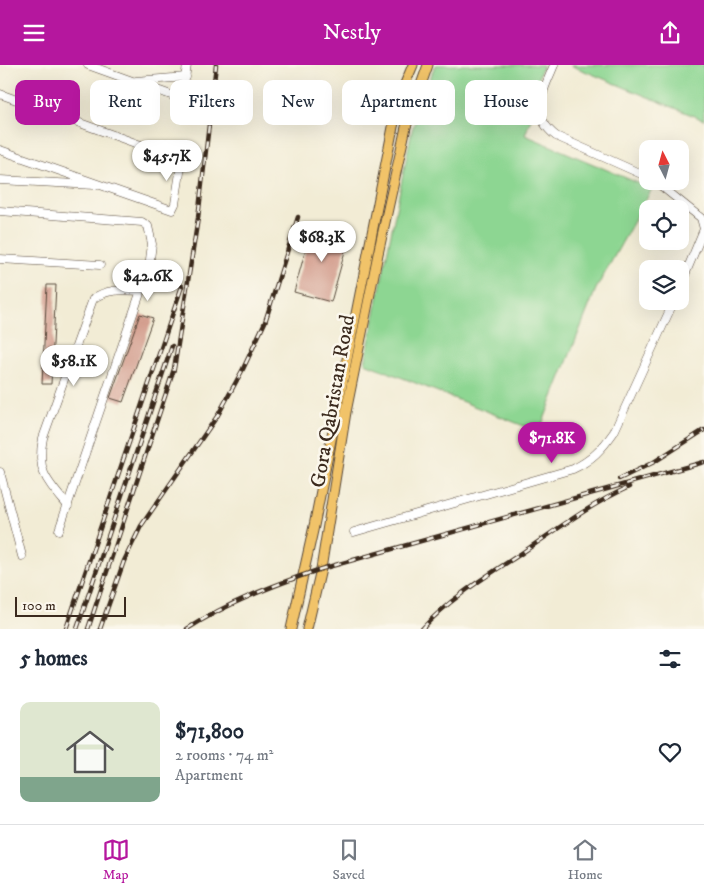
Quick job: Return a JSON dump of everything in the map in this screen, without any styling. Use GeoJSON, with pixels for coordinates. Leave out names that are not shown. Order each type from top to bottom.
{"type":"FeatureCollection","features":[{"type":"Feature","properties":{"kind":"main road","name":"Gora Qabristan Road"},"geometry":{"type":"LineString","coordinates":[[291,629],[314,526],[393,127],[402,91],[413,65]]}},
{"type":"Feature","properties":{"kind":"main road","name":"Gora Qabristan Road"},"geometry":{"type":"LineString","coordinates":[[307,629],[321,569],[346,412],[378,254],[406,127],[428,65]]}},
{"type":"Feature","properties":{"kind":"street"},"geometry":{"type":"LineString","coordinates":[[88,65],[106,68],[132,80]]}},
{"type":"Feature","properties":{"kind":"street"},"geometry":{"type":"LineString","coordinates":[[160,91],[182,99],[187,65]]}},
{"type":"Feature","properties":{"kind":"street"},"geometry":{"type":"LineString","coordinates":[[554,65],[540,102],[540,117],[544,127],[556,136],[639,173]]}},
{"type":"Feature","properties":{"kind":"street"},"geometry":{"type":"LineString","coordinates":[[147,80],[186,77]]}},
{"type":"Feature","properties":{"kind":"street"},"geometry":{"type":"LineString","coordinates":[[0,94],[182,160],[176,199],[172,210],[0,150]]}},
{"type":"Feature","properties":{"kind":"street"},"geometry":{"type":"LineString","coordinates":[[0,181],[105,186]]}},
{"type":"Feature","properties":{"kind":"street"},"geometry":{"type":"LineString","coordinates":[[666,190],[701,218],[704,229],[689,265]]}},
{"type":"Feature","properties":{"kind":"street"},"geometry":{"type":"LineString","coordinates":[[0,211],[142,222],[148,226],[152,244],[149,267],[59,530]]}},
{"type":"Feature","properties":{"kind":"street"},"geometry":{"type":"LineString","coordinates":[[0,259],[100,265]]}},
{"type":"Feature","properties":{"kind":"street"},"geometry":{"type":"LineString","coordinates":[[68,506],[45,478],[41,469],[40,453],[43,438],[93,299],[108,291],[140,291]]}},
{"type":"Feature","properties":{"kind":"street"},"geometry":{"type":"LineString","coordinates":[[354,532],[573,469],[590,461],[602,449],[614,432],[670,310]]}},
{"type":"Feature","properties":{"kind":"street"},"geometry":{"type":"LineString","coordinates":[[0,472],[22,556]]}},
{"type":"Feature","properties":{"kind":"green space"},"geometry":{"type":"Polygon","coordinates":[[[435,65],[543,65],[537,80],[465,80],[465,125],[529,125],[525,135],[639,183],[639,190],[651,190],[646,200],[639,200],[639,212],[596,289],[539,432],[365,363],[414,125],[455,125],[455,80],[430,80],[435,65]]]}},
{"type":"Feature","properties":{"kind":"green space"},"geometry":{"type":"Polygon","coordinates":[[[570,65],[704,65],[704,120],[570,65]]]}},
{"type":"Feature","properties":{"kind":"building"},"geometry":{"type":"Polygon","coordinates":[[[313,223],[350,233],[331,302],[294,292],[313,223]]]}},
{"type":"Feature","properties":{"kind":"building"},"geometry":{"type":"Polygon","coordinates":[[[47,285],[56,285],[51,384],[42,384],[47,285]]]}},
{"type":"Feature","properties":{"kind":"building"},"geometry":{"type":"Polygon","coordinates":[[[140,314],[153,318],[123,402],[110,398],[140,314]]]}},
{"type":"Feature","properties":{"kind":"railway"},"geometry":{"type":"LineString","coordinates":[[88,629],[174,369],[198,218],[216,65]]}},
{"type":"Feature","properties":{"kind":"railway"},"geometry":{"type":"LineString","coordinates":[[100,629],[124,561],[141,526],[218,415],[243,369],[265,322],[298,217]]}},
{"type":"Feature","properties":{"kind":"railway"},"geometry":{"type":"LineString","coordinates":[[66,629],[182,286]]}},
{"type":"Feature","properties":{"kind":"railway"},"geometry":{"type":"LineString","coordinates":[[77,629],[172,346]]}},
{"type":"Feature","properties":{"kind":"railway"},"geometry":{"type":"LineString","coordinates":[[619,479],[654,462],[704,430]]}},
{"type":"Feature","properties":{"kind":"railway"},"geometry":{"type":"LineString","coordinates":[[187,629],[219,610],[252,595],[321,569],[704,462]]}},
{"type":"Feature","properties":{"kind":"railway"},"geometry":{"type":"LineString","coordinates":[[422,629],[445,607],[482,579],[588,509],[629,487]]}}]}
